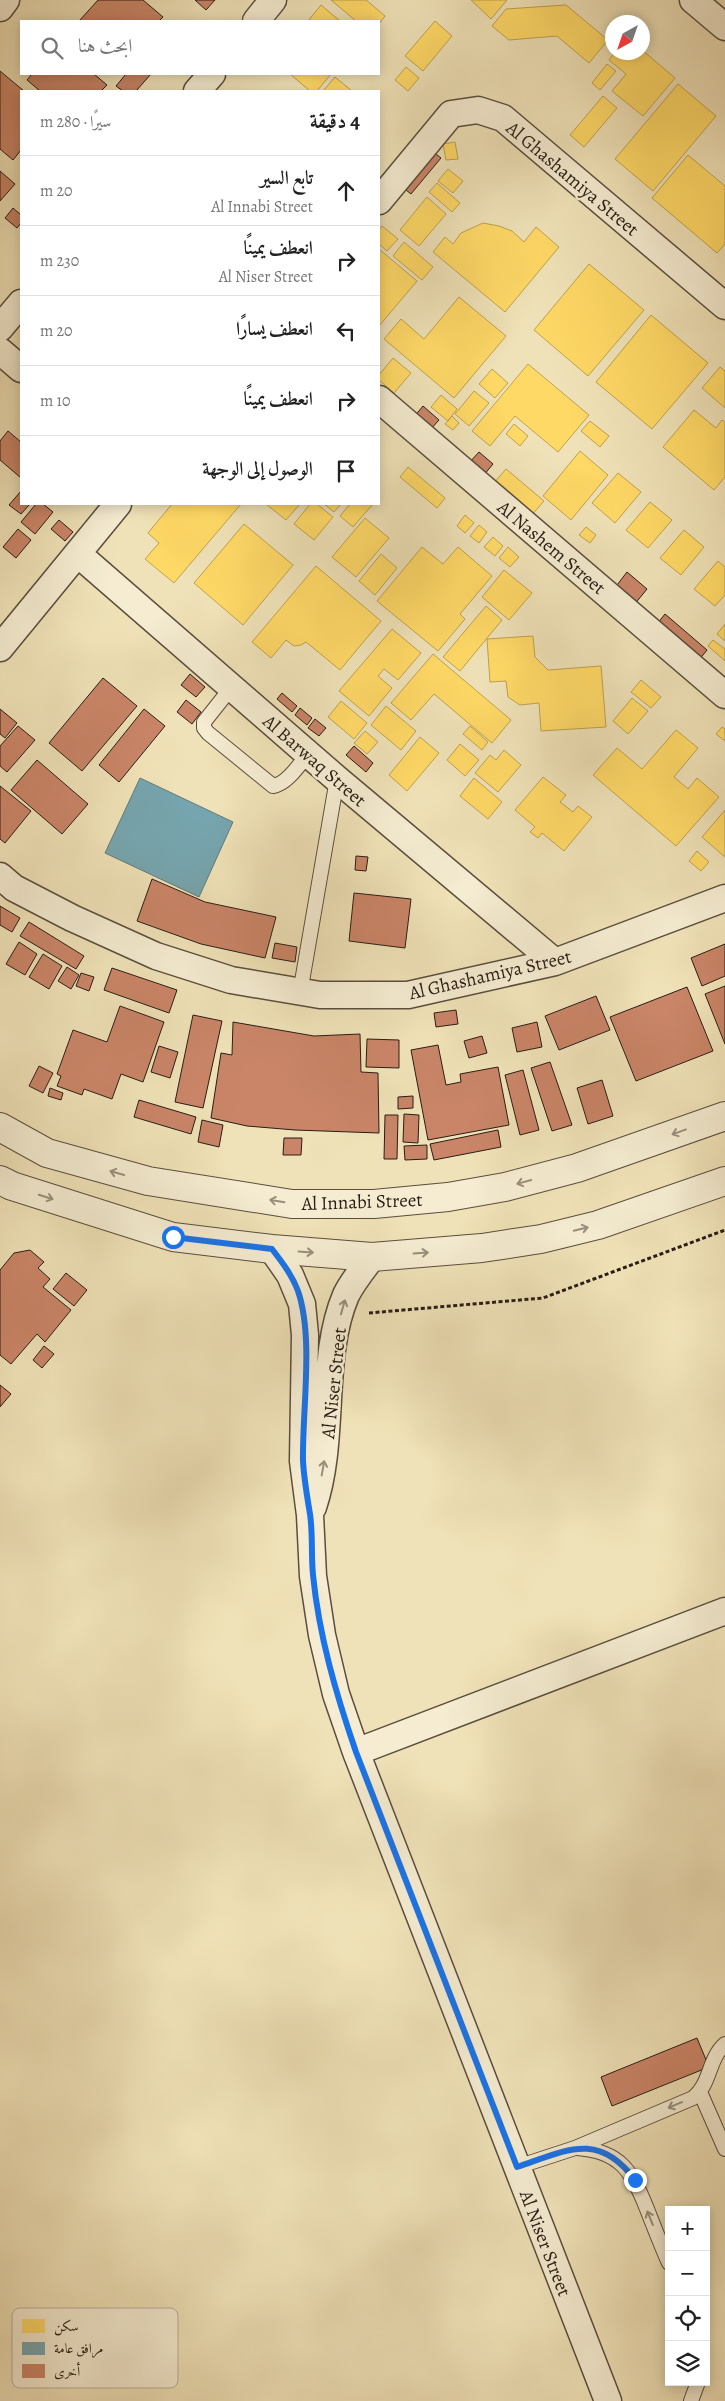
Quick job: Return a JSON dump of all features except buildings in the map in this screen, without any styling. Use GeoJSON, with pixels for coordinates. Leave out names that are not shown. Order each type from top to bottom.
{"type":"FeatureCollection","features":[{"type":"Feature","properties":{"kind":"street"},"geometry":{"type":"LineString","coordinates":[[0,8],[6,0]]}},
{"type":"Feature","properties":{"kind":"street"},"geometry":{"type":"LineString","coordinates":[[257,20],[273,0]]}},
{"type":"Feature","properties":{"kind":"street"},"geometry":{"type":"LineString","coordinates":[[693,0],[725,27]]}},
{"type":"Feature","properties":{"kind":"street"},"geometry":{"type":"LineString","coordinates":[[198,90],[211,75]]}},
{"type":"Feature","properties":{"kind":"street","name":"Al Ghashamiya Street"},"geometry":{"type":"LineString","coordinates":[[380,200],[451,114],[478,110],[503,118],[725,306]]}},
{"type":"Feature","properties":{"kind":"street"},"geometry":{"type":"LineString","coordinates":[[0,328],[20,304]]}},
{"type":"Feature","properties":{"kind":"street"},"geometry":{"type":"LineString","coordinates":[[0,351],[20,369]]}},
{"type":"Feature","properties":{"kind":"street","name":"Al Nashem Street"},"geometry":{"type":"LineString","coordinates":[[380,400],[725,694]]}},
{"type":"Feature","properties":{"kind":"street"},"geometry":{"type":"LineString","coordinates":[[0,648],[117,505]]}},
{"type":"Feature","properties":{"kind":"street","name":"Al Barwaq Street"},"geometry":{"type":"LineString","coordinates":[[78,554],[337,779],[555,962]]}},
{"type":"Feature","properties":{"kind":"street","name":"Al Ghashamiya Street"},"geometry":{"type":"LineString","coordinates":[[0,876],[14,888],[72,918],[156,956],[231,980],[300,993],[408,995],[555,962],[725,898]]}},
{"type":"Feature","properties":{"kind":"street","name":"Al Innabi Street"},"geometry":{"type":"LineString","coordinates":[[0,1127],[47,1153],[148,1181],[292,1204],[374,1204],[448,1197],[505,1187],[578,1168],[725,1116]]}},
{"type":"Feature","properties":{"kind":"street"},"geometry":{"type":"LineString","coordinates":[[4,1186],[173,1237],[272,1249],[372,1257],[482,1248],[541,1239],[598,1225],[725,1181]]}},
{"type":"Feature","properties":{"kind":"street","name":"Al Niser Street"},"geometry":{"type":"LineString","coordinates":[[272,1249],[282,1262],[297,1289],[304,1320],[303,1461],[310,1515],[313,1576],[322,1635],[336,1694],[356,1752],[608,2401]]}},
{"type":"Feature","properties":{"kind":"street","name":"Al Niser Street"},"geometry":{"type":"LineString","coordinates":[[310,1515],[324,1462],[334,1341],[346,1296],[358,1275],[372,1257]]}},
{"type":"Feature","properties":{"kind":"street"},"geometry":{"type":"LineString","coordinates":[[356,1752],[725,1611]]}},
{"type":"Feature","properties":{"kind":"lane"},"geometry":{"type":"LineString","coordinates":[[231,688],[204,722],[204,728],[208,733],[273,786],[280,785],[285,781],[308,754]]}},
{"type":"Feature","properties":{"kind":"lane"},"geometry":{"type":"LineString","coordinates":[[300,993],[337,779]]}},
{"type":"Feature","properties":{"kind":"lane"},"geometry":{"type":"LineString","coordinates":[[517,2167],[575,2148],[686,2100],[700,2092],[706,2084],[716,2055],[725,2044]]}},
{"type":"Feature","properties":{"kind":"lane"},"geometry":{"type":"LineString","coordinates":[[700,2092],[725,2149]]}},
{"type":"Feature","properties":{"kind":"lane"},"geometry":{"type":"LineString","coordinates":[[575,2148],[593,2149],[610,2155],[624,2165],[635,2180],[665,2253]]}},
{"type":"Feature","properties":{"kind":"lane"},"geometry":{"type":"LineString","coordinates":[[692,2401],[697,2386]]}},
{"type":"Feature","properties":{"kind":"path"},"geometry":{"type":"LineString","coordinates":[[341,1316],[544,1298],[725,1230]]}},
{"type":"Feature","properties":{"kind":"route"},"geometry":{"type":"LineString","coordinates":[[173,1237],[272,1249],[282,1262],[297,1289],[302,1304],[305,1335],[303,1461],[306,1497],[310,1515],[313,1576],[322,1635],[336,1694],[356,1752],[517,2167],[575,2148],[593,2149],[610,2155],[624,2165],[635,2180]]}}]}
